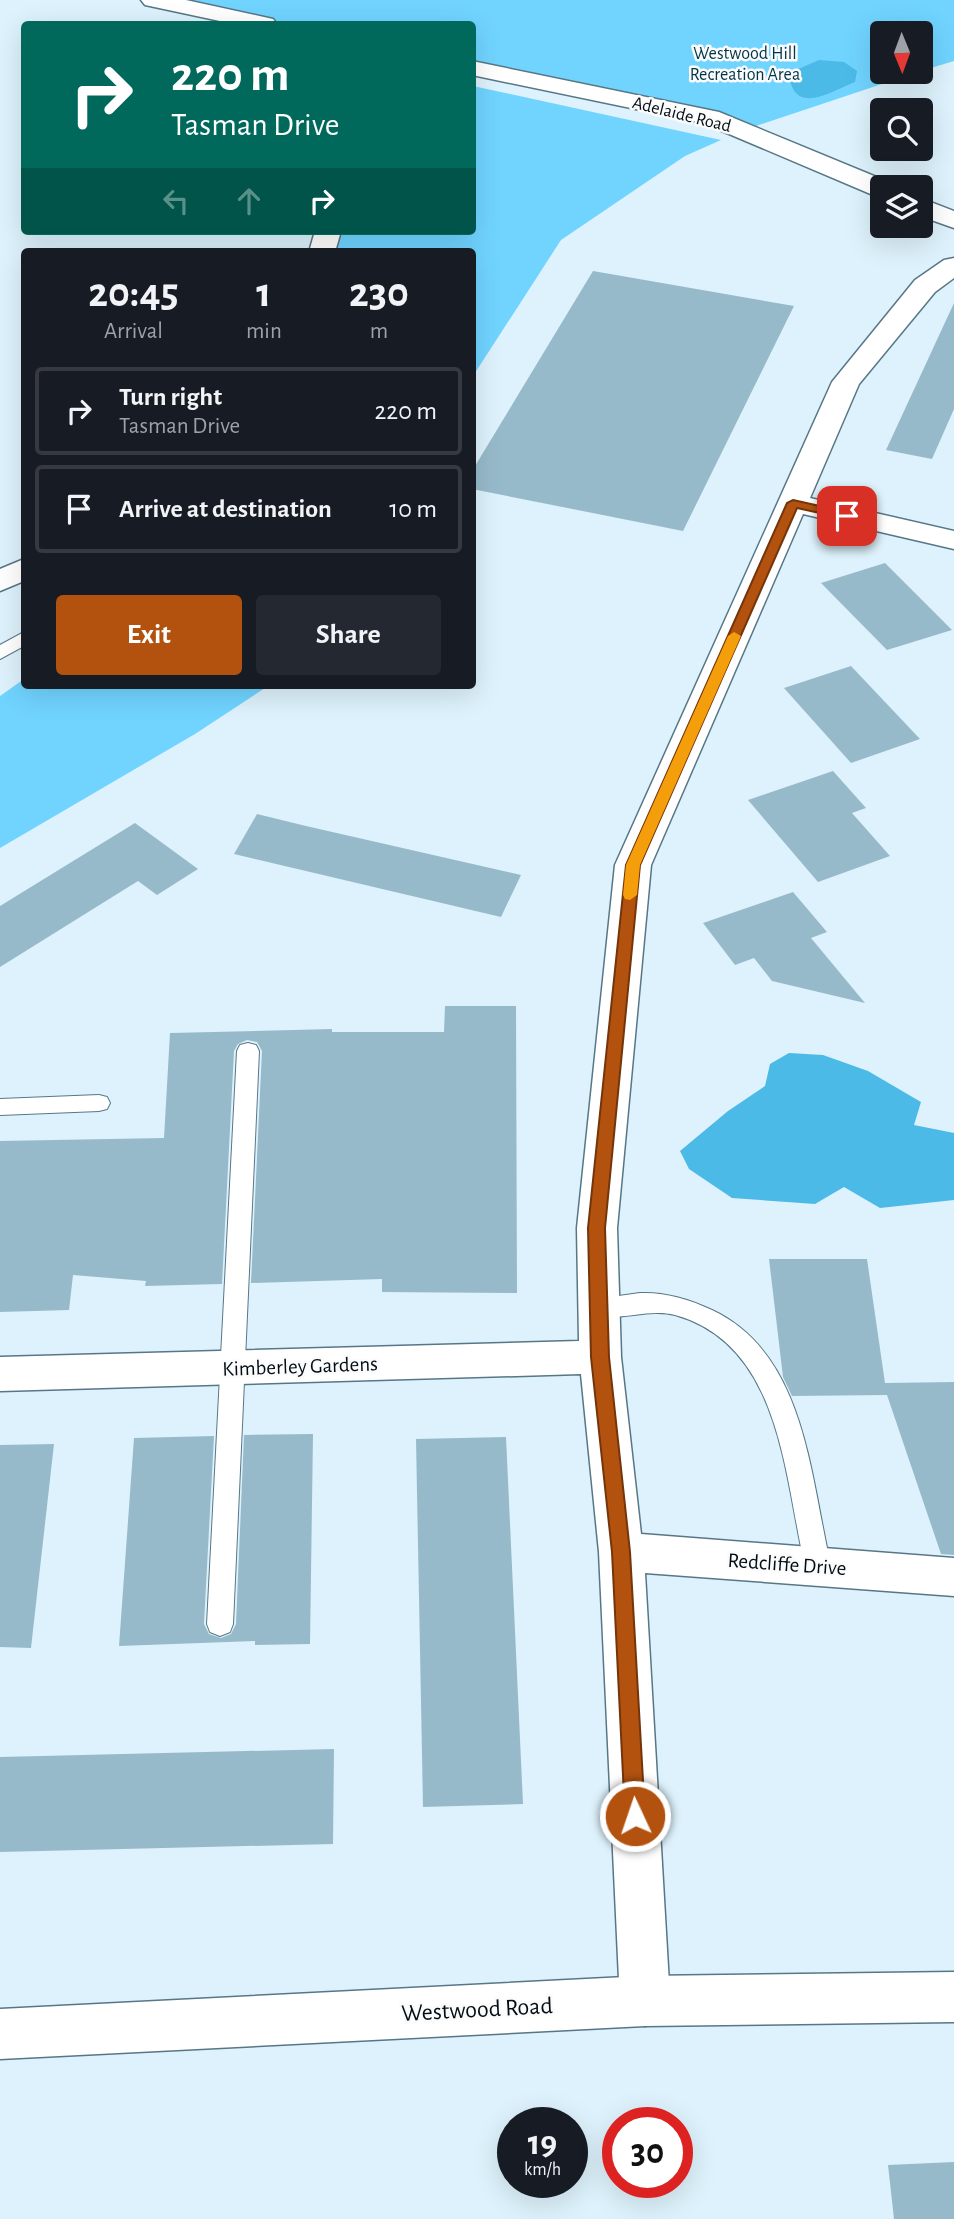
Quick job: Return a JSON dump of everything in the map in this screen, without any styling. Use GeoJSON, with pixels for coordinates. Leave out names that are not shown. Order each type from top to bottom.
{"type":"FeatureCollection","features":[{"type":"Feature","properties":{"kind":"street"},"geometry":{"type":"LineString","coordinates":[[153,0],[251,21]]}},
{"type":"Feature","properties":{"kind":"street","name":"Adelaide Road"},"geometry":{"type":"LineString","coordinates":[[476,69],[710,117],[870,185]]}},
{"type":"Feature","properties":{"kind":"street"},"geometry":{"type":"LineString","coordinates":[[933,211],[954,220]]}},
{"type":"Feature","properties":{"kind":"street"},"geometry":{"type":"LineString","coordinates":[[645,2001],[621,1552],[600,1357],[597,1228],[633,865],[846,382],[925,286],[954,266]]}},
{"type":"Feature","properties":{"kind":"street"},"geometry":{"type":"LineString","coordinates":[[793,503],[954,540]]}},
{"type":"Feature","properties":{"kind":"street"},"geometry":{"type":"LineString","coordinates":[[0,582],[21,570]]}},
{"type":"Feature","properties":{"kind":"street","name":"Kimberley Gardens"},"geometry":{"type":"LineString","coordinates":[[0,1374],[600,1357]]}},
{"type":"Feature","properties":{"kind":"street","name":"Redcliffe Drive"},"geometry":{"type":"LineString","coordinates":[[621,1552],[954,1577]]}},
{"type":"Feature","properties":{"kind":"street","name":"Westwood Road"},"geometry":{"type":"LineString","coordinates":[[0,2034],[645,2001],[954,1997]]}},
{"type":"Feature","properties":{"kind":"lane"},"geometry":{"type":"LineString","coordinates":[[0,653],[21,641]]}},
{"type":"Feature","properties":{"kind":"lane"},"geometry":{"type":"LineString","coordinates":[[220,1624],[248,1051]]}},
{"type":"Feature","properties":{"kind":"lane"},"geometry":{"type":"LineString","coordinates":[[0,1107],[99,1103]]}},
{"type":"Feature","properties":{"kind":"lane"},"geometry":{"type":"LineString","coordinates":[[599,1307],[662,1303],[706,1317],[741,1342],[766,1374],[786,1424],[818,1566]]}},
{"type":"Feature","properties":{"kind":"green space","name":"Westwood Hill Recreation Area"},"geometry":{"type":"Polygon","coordinates":[[[153,0],[954,0],[954,61],[933,67],[933,21],[870,21],[870,84],[882,84],[744,130],[476,69],[476,21],[251,21],[153,0]]]}},
{"type":"Feature","properties":{"kind":"green space"},"geometry":{"type":"Polygon","coordinates":[[[476,87],[721,140],[685,156],[561,240],[476,371],[476,248],[336,248],[341,235],[476,235],[476,87]]]}},
{"type":"Feature","properties":{"kind":"green space"},"geometry":{"type":"Polygon","coordinates":[[[21,681],[21,689],[263,689],[195,734],[0,848],[0,696],[21,681]]]}},
{"type":"Feature","properties":{"kind":"shaded area"},"geometry":{"type":"Polygon","coordinates":[[[819,60],[844,62],[857,71],[855,82],[814,98],[797,94],[789,73],[819,60]]]}},
{"type":"Feature","properties":{"kind":"shaded area"},"geometry":{"type":"Polygon","coordinates":[[[789,1053],[823,1055],[868,1071],[921,1102],[914,1125],[954,1133],[954,1200],[880,1208],[844,1187],[815,1204],[732,1198],[689,1169],[680,1151],[728,1111],[765,1086],[770,1064],[789,1053]]]}},
{"type":"Feature","properties":{"kind":"building"},"geometry":{"type":"Polygon","coordinates":[[[593,271],[794,306],[683,531],[476,490],[476,464],[593,271]]]}},
{"type":"Feature","properties":{"kind":"building"},"geometry":{"type":"Polygon","coordinates":[[[954,303],[954,409],[932,459],[886,450],[954,303]]]}},
{"type":"Feature","properties":{"kind":"building"},"geometry":{"type":"Polygon","coordinates":[[[885,563],[952,630],[887,650],[821,583],[885,563]]]}},
{"type":"Feature","properties":{"kind":"building"},"geometry":{"type":"Polygon","coordinates":[[[851,666],[920,739],[851,763],[784,688],[851,666]]]}},
{"type":"Feature","properties":{"kind":"building"},"geometry":{"type":"Polygon","coordinates":[[[833,771],[866,808],[852,813],[890,856],[818,882],[748,800],[833,771]]]}},
{"type":"Feature","properties":{"kind":"building"},"geometry":{"type":"Polygon","coordinates":[[[257,814],[521,875],[501,917],[234,854],[257,814]]]}},
{"type":"Feature","properties":{"kind":"building"},"geometry":{"type":"Polygon","coordinates":[[[135,823],[198,869],[157,895],[138,881],[0,967],[0,906],[135,823]]]}},
{"type":"Feature","properties":{"kind":"building"},"geometry":{"type":"Polygon","coordinates":[[[793,892],[827,932],[811,938],[865,1003],[772,981],[754,958],[735,965],[703,923],[793,892]]]}},
{"type":"Feature","properties":{"kind":"building"},"geometry":{"type":"Polygon","coordinates":[[[445,1006],[516,1006],[517,1293],[382,1292],[382,1279],[251,1283],[262,1051],[257,1042],[247,1040],[238,1044],[234,1051],[222,1284],[145,1286],[146,1281],[73,1275],[69,1310],[0,1312],[0,1141],[164,1138],[170,1033],[332,1029],[332,1032],[444,1032],[445,1006]]]}},
{"type":"Feature","properties":{"kind":"building"},"geometry":{"type":"Polygon","coordinates":[[[769,1259],[867,1259],[885,1383],[954,1382],[954,1555],[941,1554],[887,1395],[792,1396],[783,1377],[769,1259]]]}},
{"type":"Feature","properties":{"kind":"building"},"geometry":{"type":"Polygon","coordinates":[[[313,1434],[310,1644],[255,1645],[255,1641],[119,1646],[134,1438],[214,1436],[204,1624],[209,1634],[221,1638],[231,1634],[236,1624],[244,1435],[313,1434]]]}},
{"type":"Feature","properties":{"kind":"building"},"geometry":{"type":"Polygon","coordinates":[[[506,1437],[523,1804],[423,1807],[416,1439],[506,1437]]]}},
{"type":"Feature","properties":{"kind":"building"},"geometry":{"type":"Polygon","coordinates":[[[54,1444],[31,1648],[0,1647],[0,1445],[54,1444]]]}},
{"type":"Feature","properties":{"kind":"building"},"geometry":{"type":"Polygon","coordinates":[[[334,1749],[333,1844],[0,1852],[0,1757],[334,1749]]]}},
{"type":"Feature","properties":{"kind":"building"},"geometry":{"type":"Polygon","coordinates":[[[954,2162],[954,2219],[894,2219],[888,2165],[954,2162]]]}},
{"type":"Feature","properties":{"kind":"slow traffic"},"geometry":{"type":"LineString","coordinates":[[630,895],[633,865],[734,636]]}},
{"type":"Feature","properties":{"kind":"route"},"geometry":{"type":"LineString","coordinates":[[635,1816],[621,1552],[600,1357],[597,1228],[633,865],[793,503],[847,516]]}}]}
